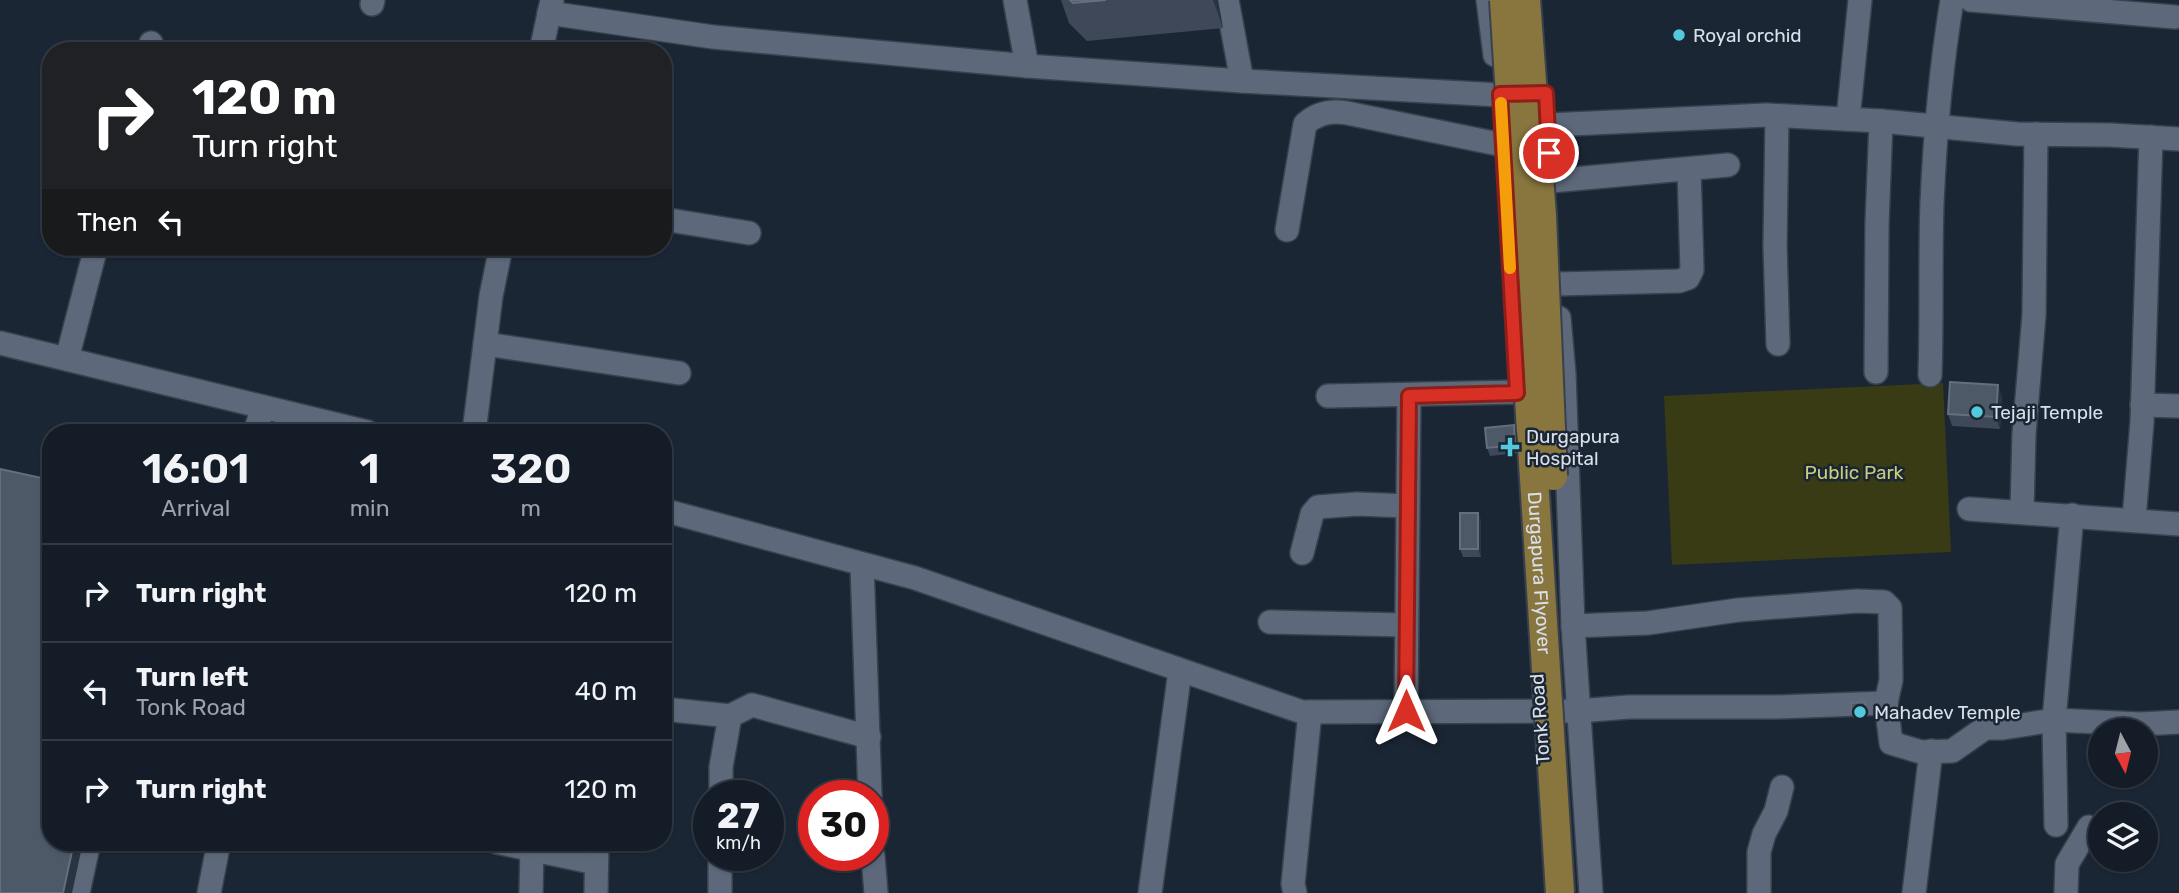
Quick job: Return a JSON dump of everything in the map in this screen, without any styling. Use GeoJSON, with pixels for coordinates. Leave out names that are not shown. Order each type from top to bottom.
{"type":"FeatureCollection","features":[{"type":"Feature","properties":{"kind":"main road","name":"Durgapura Flyover"},"geometry":{"type":"LineString","coordinates":[[1504,0],[1560,893]]}},
{"type":"Feature","properties":{"kind":"main road","name":"Durgapura Flyover"},"geometry":{"type":"LineString","coordinates":[[1526,0],[1542,216],[1556,538],[1579,893]]}},
{"type":"Feature","properties":{"kind":"street"},"geometry":{"type":"LineString","coordinates":[[1015,0],[1027,66]]}},
{"type":"Feature","properties":{"kind":"street"},"geometry":{"type":"LineString","coordinates":[[1227,0],[1242,81]]}},
{"type":"Feature","properties":{"kind":"street","name":"Tonk Road"},"geometry":{"type":"LineString","coordinates":[[1489,0],[1500,94],[1526,566],[1540,710],[1552,893]]}},
{"type":"Feature","properties":{"kind":"street","name":"Tonk Road"},"geometry":{"type":"LineString","coordinates":[[1540,0],[1556,284],[1564,374],[1573,626],[1591,893]]}},
{"type":"Feature","properties":{"kind":"street"},"geometry":{"type":"LineString","coordinates":[[1848,119],[1860,0]]}},
{"type":"Feature","properties":{"kind":"street"},"geometry":{"type":"LineString","coordinates":[[1930,374],[1936,125],[1952,0]]}},
{"type":"Feature","properties":{"kind":"street"},"geometry":{"type":"LineString","coordinates":[[1971,0],[2175,16]]}},
{"type":"Feature","properties":{"kind":"street"},"geometry":{"type":"LineString","coordinates":[[543,42],[551,7],[713,37],[1027,66],[1242,81],[1500,94],[1546,93]]}},
{"type":"Feature","properties":{"kind":"street"},"geometry":{"type":"LineString","coordinates":[[1287,230],[1306,124],[1321,114],[1347,113],[1503,145]]}},
{"type":"Feature","properties":{"kind":"street"},"geometry":{"type":"LineString","coordinates":[[1777,116],[1775,246],[1779,344]]}},
{"type":"Feature","properties":{"kind":"street"},"geometry":{"type":"LineString","coordinates":[[1548,125],[1777,116],[1881,121],[2036,134],[2179,139]]}},
{"type":"Feature","properties":{"kind":"street"},"geometry":{"type":"LineString","coordinates":[[1876,372],[1881,121]]}},
{"type":"Feature","properties":{"kind":"street"},"geometry":{"type":"LineString","coordinates":[[2022,511],[2024,434],[2034,315],[2036,134]]}},
{"type":"Feature","properties":{"kind":"street"},"geometry":{"type":"LineString","coordinates":[[2134,519],[2142,405],[2151,137]]}},
{"type":"Feature","properties":{"kind":"street"},"geometry":{"type":"LineString","coordinates":[[1551,181],[1728,165]]}},
{"type":"Feature","properties":{"kind":"street"},"geometry":{"type":"LineString","coordinates":[[1556,284],[1679,281],[1688,278],[1692,270],[1689,169]]}},
{"type":"Feature","properties":{"kind":"street"},"geometry":{"type":"LineString","coordinates":[[672,220],[749,233]]}},
{"type":"Feature","properties":{"kind":"street"},"geometry":{"type":"LineString","coordinates":[[67,359],[94,256]]}},
{"type":"Feature","properties":{"kind":"street"},"geometry":{"type":"LineString","coordinates":[[475,424],[500,256]]}},
{"type":"Feature","properties":{"kind":"street"},"geometry":{"type":"LineString","coordinates":[[0,343],[334,424]]}},
{"type":"Feature","properties":{"kind":"street"},"geometry":{"type":"LineString","coordinates":[[485,344],[679,373]]}},
{"type":"Feature","properties":{"kind":"street"},"geometry":{"type":"LineString","coordinates":[[1328,397],[1517,393]]}},
{"type":"Feature","properties":{"kind":"street"},"geometry":{"type":"LineString","coordinates":[[1406,711],[1409,396]]}},
{"type":"Feature","properties":{"kind":"street"},"geometry":{"type":"LineString","coordinates":[[2142,405],[2179,406]]}},
{"type":"Feature","properties":{"kind":"street"},"geometry":{"type":"LineString","coordinates":[[258,424],[263,407]]}},
{"type":"Feature","properties":{"kind":"street"},"geometry":{"type":"LineString","coordinates":[[1302,553],[1312,514],[1318,507],[1357,504],[1407,506]]}},
{"type":"Feature","properties":{"kind":"street"},"geometry":{"type":"LineString","coordinates":[[1969,509],[2179,524]]}},
{"type":"Feature","properties":{"kind":"street"},"geometry":{"type":"LineString","coordinates":[[672,512],[915,579],[1302,712],[1578,711],[1629,707],[1776,707],[1886,703]]}},
{"type":"Feature","properties":{"kind":"street"},"geometry":{"type":"LineString","coordinates":[[2056,825],[2054,720],[2072,515]]}},
{"type":"Feature","properties":{"kind":"street"},"geometry":{"type":"LineString","coordinates":[[862,564],[870,780]]}},
{"type":"Feature","properties":{"kind":"street"},"geometry":{"type":"LineString","coordinates":[[1573,626],[1648,623],[1738,610],[1857,601],[1884,603],[1890,608],[1891,680],[1886,703],[1891,743],[1921,752],[1952,751],[1985,728],[2054,720],[2140,724],[2179,722]]}},
{"type":"Feature","properties":{"kind":"street"},"geometry":{"type":"LineString","coordinates":[[1270,622],[1406,625]]}},
{"type":"Feature","properties":{"kind":"street"},"geometry":{"type":"LineString","coordinates":[[1150,893],[1180,671]]}},
{"type":"Feature","properties":{"kind":"street"},"geometry":{"type":"LineString","coordinates":[[672,710],[730,716],[752,705],[869,737]]}},
{"type":"Feature","properties":{"kind":"street"},"geometry":{"type":"LineString","coordinates":[[1295,893],[1310,712]]}},
{"type":"Feature","properties":{"kind":"street"},"geometry":{"type":"LineString","coordinates":[[721,780],[730,716]]}},
{"type":"Feature","properties":{"kind":"street"},"geometry":{"type":"LineString","coordinates":[[1914,893],[1931,751]]}},
{"type":"Feature","properties":{"kind":"street"},"geometry":{"type":"LineString","coordinates":[[1759,893],[1759,852],[1764,834],[1776,811],[1782,786]]}},
{"type":"Feature","properties":{"kind":"street"},"geometry":{"type":"LineString","coordinates":[[2066,893],[2067,864],[2088,830]]}},
{"type":"Feature","properties":{"kind":"street"},"geometry":{"type":"LineString","coordinates":[[78,893],[87,851]]}},
{"type":"Feature","properties":{"kind":"street"},"geometry":{"type":"LineString","coordinates":[[209,893],[217,851]]}},
{"type":"Feature","properties":{"kind":"street"},"geometry":{"type":"LineString","coordinates":[[531,893],[532,851]]}},
{"type":"Feature","properties":{"kind":"street"},"geometry":{"type":"LineString","coordinates":[[575,851],[597,852],[596,893]]}},
{"type":"Feature","properties":{"kind":"street"},"geometry":{"type":"LineString","coordinates":[[720,871],[720,893]]}},
{"type":"Feature","properties":{"kind":"street"},"geometry":{"type":"LineString","coordinates":[[874,871],[876,893]]}},
{"type":"Feature","properties":{"kind":"green space","name":"Public Park"},"geometry":{"type":"Polygon","coordinates":[[[1943,383],[1951,552],[1672,565],[1664,396],[1943,383]]]}},
{"type":"Feature","properties":{"kind":"building"},"geometry":{"type":"Polygon","coordinates":[[[1070,0],[1106,0],[1073,3],[1070,0]]]}},
{"type":"Feature","properties":{"kind":"building"},"geometry":{"type":"Polygon","coordinates":[[[1950,382],[1998,385],[1996,417],[1948,414],[1950,382]]]}},
{"type":"Feature","properties":{"kind":"building"},"geometry":{"type":"Polygon","coordinates":[[[1514,425],[1515,445],[1487,448],[1485,428],[1514,425]]]}},
{"type":"Feature","properties":{"kind":"building"},"geometry":{"type":"Polygon","coordinates":[[[0,469],[42,478],[42,851],[72,851],[63,893],[0,893],[0,469]]]}},
{"type":"Feature","properties":{"kind":"building"},"geometry":{"type":"Polygon","coordinates":[[[1460,513],[1478,513],[1478,549],[1460,549],[1460,513]]]}},
{"type":"Feature","properties":{"kind":"building"},"geometry":{"type":"Polygon","coordinates":[[[1865,702],[1865,713],[1852,714],[1851,703],[1865,702]]]}},
{"type":"Feature","properties":{"kind":"slow traffic"},"geometry":{"type":"LineString","coordinates":[[1501,103],[1510,268]]}},
{"type":"Feature","properties":{"kind":"place","name":"Royal orchid"},"geometry":{"type":"Point","coordinates":[1679,35]}},
{"type":"Feature","properties":{"kind":"place","name":"Tejaji Temple"},"geometry":{"type":"Point","coordinates":[1977,412]}},
{"type":"Feature","properties":{"kind":"place","name":"Durgapura Hospital"},"geometry":{"type":"Point","coordinates":[1510,447]}},
{"type":"Feature","properties":{"kind":"place","name":"Mahadev Temple"},"geometry":{"type":"Point","coordinates":[1860,712]}},
{"type":"Feature","properties":{"kind":"route"},"geometry":{"type":"LineString","coordinates":[[1406,711],[1409,396],[1517,393],[1500,94],[1546,93],[1549,153]]}}]}
